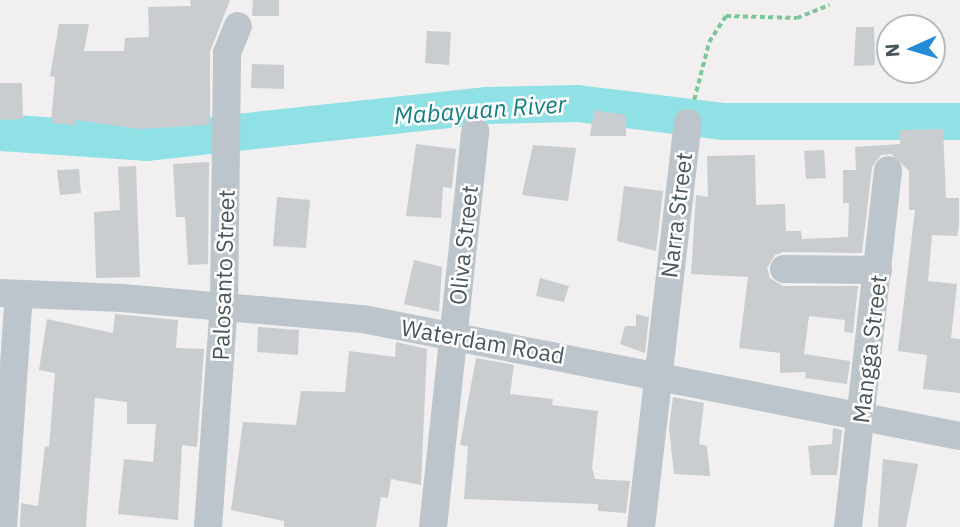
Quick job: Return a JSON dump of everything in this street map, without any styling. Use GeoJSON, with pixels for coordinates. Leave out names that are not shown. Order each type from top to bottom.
{"type":"FeatureCollection","features":[{"type":"Feature","properties":{"kind":"street","name":"Palosanto Street"},"geometry":{"type":"LineString","coordinates":[[208,527],[224,306],[227,53],[239,26]]}},
{"type":"Feature","properties":{"kind":"street","name":"Narra Street"},"geometry":{"type":"LineString","coordinates":[[640,527],[656,373],[688,123]]}},
{"type":"Feature","properties":{"kind":"street","name":"Oliva Street"},"geometry":{"type":"LineString","coordinates":[[433,527],[475,131]]}},
{"type":"Feature","properties":{"kind":"street","name":"Mangga Street"},"geometry":{"type":"LineString","coordinates":[[848,527],[888,170]]}},
{"type":"Feature","properties":{"kind":"street"},"geometry":{"type":"LineString","coordinates":[[784,269],[878,270]]}},
{"type":"Feature","properties":{"kind":"street","name":"Waterdam Road"},"geometry":{"type":"LineString","coordinates":[[10,294],[325,314],[656,373],[960,436]]}},
{"type":"Feature","properties":{"kind":"street"},"geometry":{"type":"LineString","coordinates":[[3,527],[10,294]]}},
{"type":"Feature","properties":{"kind":"path","name":"Narra Street"},"geometry":{"type":"LineString","coordinates":[[688,123],[709,42],[726,16],[797,18],[830,5]]}},
{"type":"Feature","properties":{"kind":"building"},"geometry":{"type":"Polygon","coordinates":[[[190,0],[230,0],[210,52],[210,125],[139,129],[76,120],[75,125],[51,123],[55,77],[50,76],[59,24],[89,24],[84,51],[124,51],[125,38],[149,37],[148,7],[191,6],[190,0]]]}},
{"type":"Feature","properties":{"kind":"building"},"geometry":{"type":"Polygon","coordinates":[[[253,0],[279,0],[279,16],[252,16],[253,0]]]}},
{"type":"Feature","properties":{"kind":"building"},"geometry":{"type":"Polygon","coordinates":[[[856,27],[874,27],[875,65],[854,66],[856,27]]]}},
{"type":"Feature","properties":{"kind":"building"},"geometry":{"type":"Polygon","coordinates":[[[427,31],[451,32],[449,65],[425,63],[427,31]]]}},
{"type":"Feature","properties":{"kind":"building"},"geometry":{"type":"Polygon","coordinates":[[[252,64],[284,65],[284,89],[251,88],[252,64]]]}},
{"type":"Feature","properties":{"kind":"building"},"geometry":{"type":"Polygon","coordinates":[[[0,83],[22,83],[23,119],[0,120],[0,83]]]}},
{"type":"Feature","properties":{"kind":"building"},"geometry":{"type":"Polygon","coordinates":[[[594,110],[626,115],[626,136],[590,136],[594,110]]]}},
{"type":"Feature","properties":{"kind":"building"},"geometry":{"type":"Polygon","coordinates":[[[943,129],[946,198],[959,198],[959,226],[957,236],[932,235],[928,281],[957,284],[951,338],[960,339],[960,393],[923,389],[927,355],[898,351],[915,210],[909,210],[909,171],[891,154],[881,155],[872,167],[862,253],[783,252],[775,255],[767,268],[770,278],[783,286],[858,286],[853,333],[844,332],[845,320],[809,316],[804,354],[850,361],[847,384],[805,378],[806,372],[780,373],[780,353],[739,348],[748,277],[691,274],[696,195],[708,197],[707,156],[755,155],[756,205],[785,204],[786,231],[801,231],[802,239],[848,237],[849,203],[843,203],[843,170],[856,170],[855,147],[900,144],[900,130],[943,129]]]}},
{"type":"Feature","properties":{"kind":"building"},"geometry":{"type":"Polygon","coordinates":[[[416,144],[456,149],[452,188],[443,187],[441,218],[406,216],[416,144]]]}},
{"type":"Feature","properties":{"kind":"building"},"geometry":{"type":"Polygon","coordinates":[[[533,145],[576,148],[568,201],[522,195],[533,145]]]}},
{"type":"Feature","properties":{"kind":"building"},"geometry":{"type":"Polygon","coordinates":[[[824,150],[826,178],[806,179],[804,151],[824,150]]]}},
{"type":"Feature","properties":{"kind":"building"},"geometry":{"type":"Polygon","coordinates":[[[209,162],[208,264],[188,265],[185,217],[176,217],[173,164],[209,162]]]}},
{"type":"Feature","properties":{"kind":"building"},"geometry":{"type":"Polygon","coordinates":[[[136,166],[140,277],[96,278],[94,212],[120,210],[118,167],[136,166]]]}},
{"type":"Feature","properties":{"kind":"building"},"geometry":{"type":"Polygon","coordinates":[[[79,169],[81,193],[60,195],[57,170],[79,169]]]}},
{"type":"Feature","properties":{"kind":"building"},"geometry":{"type":"Polygon","coordinates":[[[624,186],[663,191],[656,251],[617,241],[624,186]]]}},
{"type":"Feature","properties":{"kind":"building"},"geometry":{"type":"Polygon","coordinates":[[[277,197],[310,200],[306,248],[273,246],[277,197]]]}},
{"type":"Feature","properties":{"kind":"building"},"geometry":{"type":"Polygon","coordinates":[[[414,260],[442,267],[439,312],[404,304],[414,260]]]}},
{"type":"Feature","properties":{"kind":"building"},"geometry":{"type":"Polygon","coordinates":[[[540,278],[569,286],[564,302],[536,296],[540,278]]]}},
{"type":"Feature","properties":{"kind":"building"},"geometry":{"type":"Polygon","coordinates":[[[115,314],[178,320],[176,348],[204,349],[197,447],[182,445],[178,520],[118,514],[124,459],[153,462],[156,424],[127,424],[127,402],[95,398],[86,527],[20,527],[21,503],[38,506],[45,446],[49,447],[55,373],[39,370],[47,319],[113,333],[115,314]]]}},
{"type":"Feature","properties":{"kind":"building"},"geometry":{"type":"Polygon","coordinates":[[[636,314],[649,317],[645,353],[620,344],[625,326],[636,326],[636,314]]]}},
{"type":"Feature","properties":{"kind":"building"},"geometry":{"type":"Polygon","coordinates":[[[258,327],[299,330],[298,355],[257,352],[258,327]]]}},
{"type":"Feature","properties":{"kind":"building"},"geometry":{"type":"Polygon","coordinates":[[[396,342],[427,349],[421,485],[391,479],[388,498],[381,497],[376,527],[284,527],[284,521],[231,510],[243,422],[296,425],[301,391],[345,392],[349,351],[395,357],[396,342]]]}},
{"type":"Feature","properties":{"kind":"building"},"geometry":{"type":"Polygon","coordinates":[[[476,358],[514,365],[510,394],[553,399],[552,405],[598,411],[592,468],[595,479],[630,481],[626,513],[598,511],[598,504],[464,499],[468,446],[460,445],[476,358]]]}},
{"type":"Feature","properties":{"kind":"building"},"geometry":{"type":"Polygon","coordinates":[[[673,397],[704,403],[699,444],[707,446],[710,476],[674,474],[669,428],[673,397]]]}},
{"type":"Feature","properties":{"kind":"building"},"geometry":{"type":"Polygon","coordinates":[[[833,428],[842,430],[837,475],[811,475],[808,446],[832,444],[833,428]]]}},
{"type":"Feature","properties":{"kind":"building"},"geometry":{"type":"Polygon","coordinates":[[[883,459],[918,464],[906,527],[878,527],[883,459]]]}},
{"type":"Feature","properties":{"kind":"waterway","name":"Mabayuan River"},"geometry":{"type":"LineString","coordinates":[[0,132],[145,142],[487,105],[577,103],[724,121],[960,121]]}}]}
